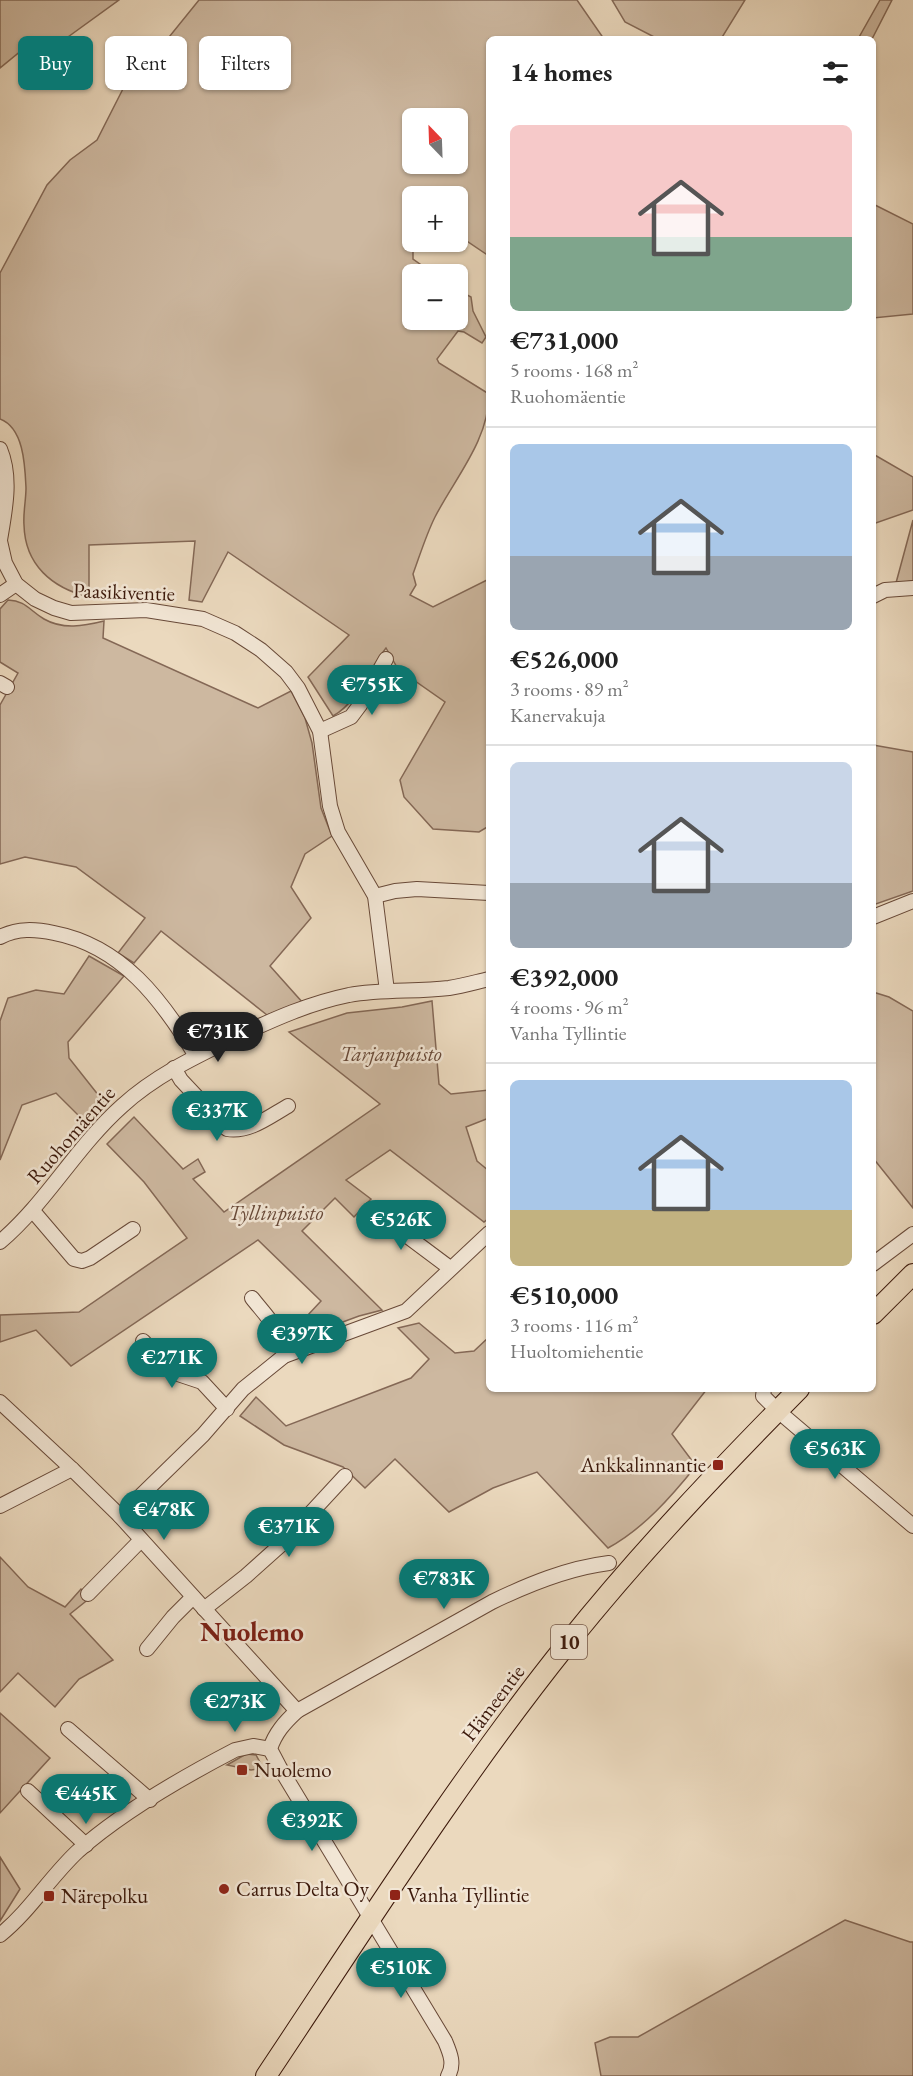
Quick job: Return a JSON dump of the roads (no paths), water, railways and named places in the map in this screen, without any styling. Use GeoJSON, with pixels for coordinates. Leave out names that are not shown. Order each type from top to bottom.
{"type":"FeatureCollection","features":[{"type":"Feature","properties":{"kind":"highway"},"geometry":{"type":"LineString","coordinates":[[876,1311],[913,1274]]}},
{"type":"Feature","properties":{"kind":"highway","name":"Hämeentie"},"geometry":{"type":"LineString","coordinates":[[266,2076],[370,1919],[498,1735],[567,1644],[634,1563],[796,1392]]}},
{"type":"Feature","properties":{"kind":"street","name":"Paasikiventie"},"geometry":{"type":"LineString","coordinates":[[0,449],[7,493],[0,541],[5,563],[16,584],[35,599],[71,613],[157,611],[203,619],[235,633],[261,650],[286,672],[304,698],[320,731],[330,806],[338,832],[375,896],[387,991]]}},
{"type":"Feature","properties":{"kind":"street"},"geometry":{"type":"LineString","coordinates":[[0,595],[16,584]]}},
{"type":"Feature","properties":{"kind":"street"},"geometry":{"type":"LineString","coordinates":[[876,594],[885,590],[913,588]]}},
{"type":"Feature","properties":{"kind":"street"},"geometry":{"type":"LineString","coordinates":[[320,731],[351,717],[386,659]]}},
{"type":"Feature","properties":{"kind":"street"},"geometry":{"type":"LineString","coordinates":[[375,896],[417,889],[486,894]]}},
{"type":"Feature","properties":{"kind":"street"},"geometry":{"type":"LineString","coordinates":[[876,916],[913,901]]}},
{"type":"Feature","properties":{"kind":"street"},"geometry":{"type":"LineString","coordinates":[[0,937],[24,929],[44,931],[66,935],[114,957],[135,974],[151,993],[196,1056]]}},
{"type":"Feature","properties":{"kind":"street","name":"Ruohomäentie"},"geometry":{"type":"LineString","coordinates":[[0,1242],[33,1211],[105,1122],[136,1093],[196,1056],[320,1001],[387,991],[449,988],[486,980]]}},
{"type":"Feature","properties":{"kind":"street"},"geometry":{"type":"LineString","coordinates":[[174,1068],[181,1080],[227,1129],[237,1131],[247,1128],[288,1106]]}},
{"type":"Feature","properties":{"kind":"street"},"geometry":{"type":"LineString","coordinates":[[371,1209],[450,1268]]}},
{"type":"Feature","properties":{"kind":"street"},"geometry":{"type":"LineString","coordinates":[[33,1211],[74,1259],[82,1261],[133,1229]]}},
{"type":"Feature","properties":{"kind":"street"},"geometry":{"type":"LineString","coordinates":[[876,1262],[913,1234]]}},
{"type":"Feature","properties":{"kind":"street"},"geometry":{"type":"LineString","coordinates":[[120,1516],[227,1409],[243,1389],[284,1356],[406,1311],[486,1236]]}},
{"type":"Feature","properties":{"kind":"street"},"geometry":{"type":"LineString","coordinates":[[252,1298],[278,1332],[284,1343],[284,1356]]}},
{"type":"Feature","properties":{"kind":"street"},"geometry":{"type":"LineString","coordinates":[[143,1341],[172,1372],[202,1382],[227,1409]]}},
{"type":"Feature","properties":{"kind":"street"},"geometry":{"type":"LineString","coordinates":[[764,1392],[763,1396],[778,1411],[913,1526]]}},
{"type":"Feature","properties":{"kind":"street"},"geometry":{"type":"LineString","coordinates":[[0,1402],[120,1516],[297,1711]]}},
{"type":"Feature","properties":{"kind":"street"},"geometry":{"type":"LineString","coordinates":[[0,1506],[72,1468]]}},
{"type":"Feature","properties":{"kind":"street"},"geometry":{"type":"LineString","coordinates":[[204,1609],[284,1542],[345,1476]]}},
{"type":"Feature","properties":{"kind":"street"},"geometry":{"type":"LineString","coordinates":[[88,1594],[141,1540]]}},
{"type":"Feature","properties":{"kind":"street"},"geometry":{"type":"LineString","coordinates":[[270,1749],[277,1733],[297,1711],[492,1602],[525,1586],[593,1565],[609,1563]]}},
{"type":"Feature","properties":{"kind":"street"},"geometry":{"type":"LineString","coordinates":[[147,1649],[193,1597]]}},
{"type":"Feature","properties":{"kind":"street"},"geometry":{"type":"LineString","coordinates":[[68,1729],[150,1800]]}},
{"type":"Feature","properties":{"kind":"street"},"geometry":{"type":"LineString","coordinates":[[0,1935],[86,1845],[117,1821],[235,1750],[253,1746],[270,1749],[445,2041],[452,2058],[450,2075]]}},
{"type":"Feature","properties":{"kind":"street"},"geometry":{"type":"LineString","coordinates":[[28,1791],[86,1845]]}},
{"type":"Feature","properties":{"kind":"place","name":"Ankkalinnantie"},"geometry":{"type":"Point","coordinates":[718,1465]}},
{"type":"Feature","properties":{"kind":"place","name":"Nuolemo"},"geometry":{"type":"Point","coordinates":[242,1770]}},
{"type":"Feature","properties":{"kind":"place","name":"Carrus Delta Oy"},"geometry":{"type":"Point","coordinates":[224,1889]}},
{"type":"Feature","properties":{"kind":"place","name":"Vanha Tyllintie"},"geometry":{"type":"Point","coordinates":[395,1895]}},
{"type":"Feature","properties":{"kind":"place","name":"Närepolku"},"geometry":{"type":"Point","coordinates":[49,1896]}},
{"type":"Feature","properties":{"kind":"district","name":"Nuolemo"},"geometry":{"type":"Point","coordinates":[252,1632]}},
{"type":"Feature","properties":{"kind":"park label","name":"Tarjanpuisto"},"geometry":{"type":"Point","coordinates":[391,1054]}},
{"type":"Feature","properties":{"kind":"park label","name":"Tyllinpuisto"},"geometry":{"type":"Point","coordinates":[276,1213]}}]}
